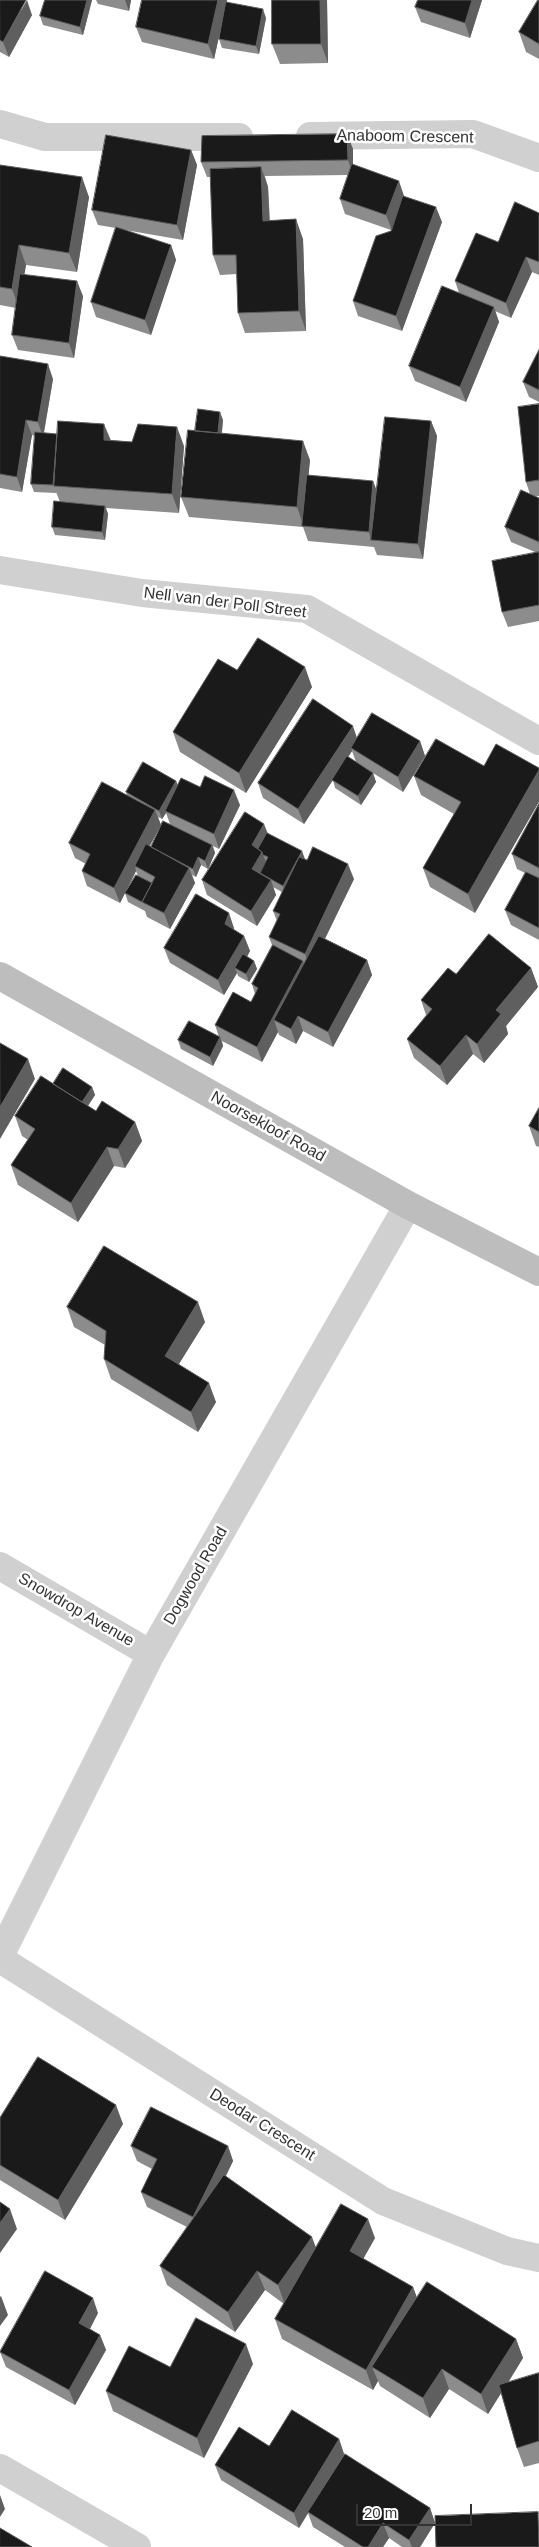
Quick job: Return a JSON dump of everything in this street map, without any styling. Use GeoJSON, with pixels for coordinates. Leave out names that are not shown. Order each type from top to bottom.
{"type":"FeatureCollection","features":[{"type":"Feature","properties":{"kind":"street","name":"Anaboom Crescent"},"geometry":{"type":"LineString","coordinates":[[0,124],[45,138],[473,134],[539,158]]}},
{"type":"Feature","properties":{"kind":"street","name":"Nell van der Poll Street"},"geometry":{"type":"LineString","coordinates":[[0,570],[142,593],[307,610],[539,741]]}},
{"type":"Feature","properties":{"kind":"street","name":"Noorsekloof Road"},"geometry":{"type":"LineString","coordinates":[[0,976],[408,1205],[539,1272]]}},
{"type":"Feature","properties":{"kind":"street","name":"Dogwood Road"},"geometry":{"type":"LineString","coordinates":[[0,1958],[151,1654],[408,1205]]}},
{"type":"Feature","properties":{"kind":"street","name":"Snowdrop Avenue"},"geometry":{"type":"LineString","coordinates":[[0,1566],[151,1654]]}},
{"type":"Feature","properties":{"kind":"street","name":"Deodar Crescent"},"geometry":{"type":"LineString","coordinates":[[0,1958],[383,2201],[507,2251],[539,2258]]}},
{"type":"Feature","properties":{"kind":"street"},"geometry":{"type":"LineString","coordinates":[[0,2468],[137,2547]]}},
{"type":"Feature","properties":{"kind":"building"},"geometry":{"type":"Polygon","coordinates":[[[0,0],[26,0],[3,42],[0,40],[0,0]]]}},
{"type":"Feature","properties":{"kind":"building"},"geometry":{"type":"Polygon","coordinates":[[[45,0],[87,0],[80,27],[40,16],[45,0]]]}},
{"type":"Feature","properties":{"kind":"building"},"geometry":{"type":"Polygon","coordinates":[[[142,0],[218,0],[208,44],[136,27],[142,0]]]}},
{"type":"Feature","properties":{"kind":"building"},"geometry":{"type":"Polygon","coordinates":[[[272,0],[320,0],[321,44],[272,44],[272,0]]]}},
{"type":"Feature","properties":{"kind":"building"},"geometry":{"type":"Polygon","coordinates":[[[418,0],[472,0],[465,23],[415,7],[418,0]]]}},
{"type":"Feature","properties":{"kind":"building"},"geometry":{"type":"Polygon","coordinates":[[[539,0],[539,44],[519,32],[539,0]]]}},
{"type":"Feature","properties":{"kind":"building"},"geometry":{"type":"Polygon","coordinates":[[[226,2],[263,9],[256,46],[219,39],[226,2]]]}},
{"type":"Feature","properties":{"kind":"building"},"geometry":{"type":"Polygon","coordinates":[[[347,134],[348,160],[201,162],[202,136],[347,134]]]}},
{"type":"Feature","properties":{"kind":"building"},"geometry":{"type":"Polygon","coordinates":[[[106,135],[191,150],[177,225],[92,210],[106,135]]]}},
{"type":"Feature","properties":{"kind":"building"},"geometry":{"type":"Polygon","coordinates":[[[352,164],[399,181],[386,215],[340,199],[352,164]]]}},
{"type":"Feature","properties":{"kind":"building"},"geometry":{"type":"Polygon","coordinates":[[[0,165],[82,177],[69,253],[19,245],[12,289],[0,287],[0,165]]]}},
{"type":"Feature","properties":{"kind":"building"},"geometry":{"type":"Polygon","coordinates":[[[261,167],[263,221],[296,219],[299,311],[238,313],[236,255],[213,255],[210,169],[261,167]]]}},
{"type":"Feature","properties":{"kind":"building"},"geometry":{"type":"Polygon","coordinates":[[[403,196],[436,207],[396,316],[353,301],[376,236],[391,231],[403,196]]]}},
{"type":"Feature","properties":{"kind":"building"},"geometry":{"type":"Polygon","coordinates":[[[515,202],[539,213],[539,262],[526,257],[506,303],[455,281],[476,233],[498,242],[515,202]]]}},
{"type":"Feature","properties":{"kind":"building"},"geometry":{"type":"Polygon","coordinates":[[[116,227],[171,245],[145,320],[91,302],[116,227]]]}},
{"type":"Feature","properties":{"kind":"building"},"geometry":{"type":"Polygon","coordinates":[[[20,274],[77,281],[69,343],[12,335],[20,274]]]}},
{"type":"Feature","properties":{"kind":"building"},"geometry":{"type":"Polygon","coordinates":[[[442,286],[494,307],[460,387],[409,366],[442,286]]]}},
{"type":"Feature","properties":{"kind":"building"},"geometry":{"type":"Polygon","coordinates":[[[539,350],[539,390],[523,382],[539,350]]]}},
{"type":"Feature","properties":{"kind":"building"},"geometry":{"type":"Polygon","coordinates":[[[0,356],[48,364],[38,422],[26,420],[17,477],[0,474],[0,356]]]}},
{"type":"Feature","properties":{"kind":"building"},"geometry":{"type":"Polygon","coordinates":[[[539,404],[539,480],[526,482],[518,407],[539,404]]]}},
{"type":"Feature","properties":{"kind":"building"},"geometry":{"type":"Polygon","coordinates":[[[198,409],[220,412],[218,433],[195,431],[198,409]]]}},
{"type":"Feature","properties":{"kind":"building"},"geometry":{"type":"Polygon","coordinates":[[[385,417],[431,421],[418,544],[371,540],[385,417]]]}},
{"type":"Feature","properties":{"kind":"building"},"geometry":{"type":"Polygon","coordinates":[[[58,421],[104,424],[104,440],[132,442],[138,424],[177,427],[172,494],[54,486],[58,421]]]}},
{"type":"Feature","properties":{"kind":"building"},"geometry":{"type":"Polygon","coordinates":[[[188,430],[303,441],[297,507],[181,497],[188,430]]]}},
{"type":"Feature","properties":{"kind":"building"},"geometry":{"type":"Polygon","coordinates":[[[35,432],[57,434],[53,485],[31,484],[35,432]]]}},
{"type":"Feature","properties":{"kind":"building"},"geometry":{"type":"Polygon","coordinates":[[[307,475],[373,481],[369,532],[302,526],[307,475]]]}},
{"type":"Feature","properties":{"kind":"building"},"geometry":{"type":"Polygon","coordinates":[[[521,490],[539,498],[539,542],[505,527],[521,490]]]}},
{"type":"Feature","properties":{"kind":"building"},"geometry":{"type":"Polygon","coordinates":[[[54,501],[105,506],[102,532],[52,527],[54,501]]]}},
{"type":"Feature","properties":{"kind":"building"},"geometry":{"type":"Polygon","coordinates":[[[539,552],[539,605],[502,612],[492,561],[539,552]]]}},
{"type":"Feature","properties":{"kind":"building"},"geometry":{"type":"Polygon","coordinates":[[[258,638],[305,667],[239,773],[173,732],[218,659],[237,670],[258,638]]]}},
{"type":"Feature","properties":{"kind":"building"},"geometry":{"type":"Polygon","coordinates":[[[313,699],[353,726],[298,809],[258,783],[313,699]]]}},
{"type":"Feature","properties":{"kind":"building"},"geometry":{"type":"Polygon","coordinates":[[[372,713],[420,741],[398,777],[351,748],[372,713]]]}},
{"type":"Feature","properties":{"kind":"building"},"geometry":{"type":"Polygon","coordinates":[[[436,739],[484,766],[496,744],[539,768],[468,894],[423,868],[461,802],[414,776],[436,739]]]}},
{"type":"Feature","properties":{"kind":"building"},"geometry":{"type":"Polygon","coordinates":[[[347,756],[373,773],[358,796],[332,780],[347,756]]]}},
{"type":"Feature","properties":{"kind":"building"},"geometry":{"type":"Polygon","coordinates":[[[143,762],[176,781],[159,811],[126,792],[143,762]]]}},
{"type":"Feature","properties":{"kind":"building"},"geometry":{"type":"Polygon","coordinates":[[[205,776],[234,790],[214,834],[165,811],[181,778],[200,787],[205,776]]]}},
{"type":"Feature","properties":{"kind":"building"},"geometry":{"type":"Polygon","coordinates":[[[102,782],[155,810],[114,888],[82,871],[90,854],[69,843],[102,782]]]}},
{"type":"Feature","properties":{"kind":"building"},"geometry":{"type":"Polygon","coordinates":[[[539,804],[539,868],[512,854],[539,804]]]}},
{"type":"Feature","properties":{"kind":"building"},"geometry":{"type":"Polygon","coordinates":[[[245,812],[264,824],[252,845],[262,852],[252,869],[271,880],[251,911],[202,880],[245,812]]]}},
{"type":"Feature","properties":{"kind":"building"},"geometry":{"type":"Polygon","coordinates":[[[163,821],[212,845],[205,861],[198,857],[193,869],[151,847],[163,821]]]}},
{"type":"Feature","properties":{"kind":"building"},"geometry":{"type":"Polygon","coordinates":[[[267,833],[302,851],[283,886],[260,873],[268,857],[263,855],[258,849],[267,833]]]}},
{"type":"Feature","properties":{"kind":"building"},"geometry":{"type":"Polygon","coordinates":[[[146,844],[189,868],[164,913],[142,902],[155,877],[135,866],[146,844]]]}},
{"type":"Feature","properties":{"kind":"building"},"geometry":{"type":"Polygon","coordinates":[[[313,847],[348,864],[305,954],[269,937],[280,914],[273,911],[299,857],[307,860],[313,847]]]}},
{"type":"Feature","properties":{"kind":"building"},"geometry":{"type":"Polygon","coordinates":[[[526,872],[539,878],[539,928],[505,910],[526,872]]]}},
{"type":"Feature","properties":{"kind":"building"},"geometry":{"type":"Polygon","coordinates":[[[136,875],[152,883],[142,902],[125,893],[136,875]]]}},
{"type":"Feature","properties":{"kind":"building"},"geometry":{"type":"Polygon","coordinates":[[[196,894],[229,913],[225,924],[244,936],[218,980],[164,948],[196,894]]]}},
{"type":"Feature","properties":{"kind":"building"},"geometry":{"type":"Polygon","coordinates":[[[489,934],[531,968],[496,1010],[501,1014],[477,1044],[466,1035],[440,1066],[407,1039],[432,1009],[421,1000],[448,968],[456,974],[489,934]]]}},
{"type":"Feature","properties":{"kind":"building"},"geometry":{"type":"Polygon","coordinates":[[[319,936],[367,960],[328,1032],[298,1016],[291,1029],[274,1020],[319,936]]]}},
{"type":"Feature","properties":{"kind":"building"},"geometry":{"type":"Polygon","coordinates":[[[273,945],[303,961],[257,1047],[215,1025],[233,992],[251,1002],[258,988],[252,984],[273,945]]]}},
{"type":"Feature","properties":{"kind":"building"},"geometry":{"type":"Polygon","coordinates":[[[243,954],[254,961],[246,974],[235,968],[243,954]]]}},
{"type":"Feature","properties":{"kind":"building"},"geometry":{"type":"Polygon","coordinates":[[[189,1021],[220,1037],[210,1057],[178,1040],[189,1021]]]}},
{"type":"Feature","properties":{"kind":"building"},"geometry":{"type":"Polygon","coordinates":[[[0,1043],[28,1059],[0,1107],[0,1043]]]}},
{"type":"Feature","properties":{"kind":"building"},"geometry":{"type":"Polygon","coordinates":[[[63,1068],[92,1087],[82,1102],[53,1084],[63,1068]]]}},
{"type":"Feature","properties":{"kind":"building"},"geometry":{"type":"Polygon","coordinates":[[[41,1076],[96,1111],[102,1101],[135,1122],[118,1149],[107,1147],[71,1203],[11,1165],[35,1129],[15,1116],[41,1076]]]}},
{"type":"Feature","properties":{"kind":"building"},"geometry":{"type":"Polygon","coordinates":[[[539,1108],[539,1132],[529,1126],[539,1108]]]}},
{"type":"Feature","properties":{"kind":"building"},"geometry":{"type":"Polygon","coordinates":[[[104,1246],[198,1302],[165,1356],[209,1383],[191,1412],[104,1359],[106,1331],[67,1307],[104,1246]]]}},
{"type":"Feature","properties":{"kind":"building"},"geometry":{"type":"Polygon","coordinates":[[[38,2057],[116,2105],[58,2200],[0,2165],[0,2118],[38,2057]]]}},
{"type":"Feature","properties":{"kind":"building"},"geometry":{"type":"Polygon","coordinates":[[[151,2107],[228,2146],[193,2217],[141,2192],[157,2159],[131,2146],[151,2107]]]}},
{"type":"Feature","properties":{"kind":"building"},"geometry":{"type":"Polygon","coordinates":[[[224,2175],[312,2237],[278,2285],[257,2271],[228,2312],[160,2266],[224,2175]]]}},
{"type":"Feature","properties":{"kind":"building"},"geometry":{"type":"Polygon","coordinates":[[[0,2202],[10,2209],[0,2223],[0,2202]]]}},
{"type":"Feature","properties":{"kind":"building"},"geometry":{"type":"Polygon","coordinates":[[[341,2204],[368,2219],[350,2251],[413,2287],[366,2370],[275,2319],[341,2204]]]}},
{"type":"Feature","properties":{"kind":"building"},"geometry":{"type":"Polygon","coordinates":[[[45,2271],[93,2298],[79,2323],[100,2335],[69,2390],[0,2352],[45,2271]]]}},
{"type":"Feature","properties":{"kind":"building"},"geometry":{"type":"Polygon","coordinates":[[[427,2282],[516,2339],[481,2394],[442,2369],[423,2398],[372,2367],[427,2282]]]}},
{"type":"Feature","properties":{"kind":"building"},"geometry":{"type":"Polygon","coordinates":[[[196,2318],[246,2344],[197,2438],[106,2391],[129,2346],[170,2367],[196,2318]]]}},
{"type":"Feature","properties":{"kind":"building"},"geometry":{"type":"Polygon","coordinates":[[[539,2373],[539,2441],[517,2448],[499,2385],[539,2373]]]}},
{"type":"Feature","properties":{"kind":"building"},"geometry":{"type":"Polygon","coordinates":[[[292,2410],[339,2439],[294,2513],[215,2465],[239,2427],[269,2446],[292,2410]]]}},
{"type":"Feature","properties":{"kind":"building"},"geometry":{"type":"Polygon","coordinates":[[[345,2454],[430,2508],[409,2540],[383,2523],[368,2547],[363,2547],[308,2512],[345,2454]]]}},
{"type":"Feature","properties":{"kind":"building"},"geometry":{"type":"Polygon","coordinates":[[[538,2512],[539,2547],[436,2547],[435,2516],[538,2512]]]}},
{"type":"Feature","properties":{"kind":"building"},"geometry":{"type":"Polygon","coordinates":[[[0,2528],[32,2547],[0,2547],[0,2528]]]}}]}
